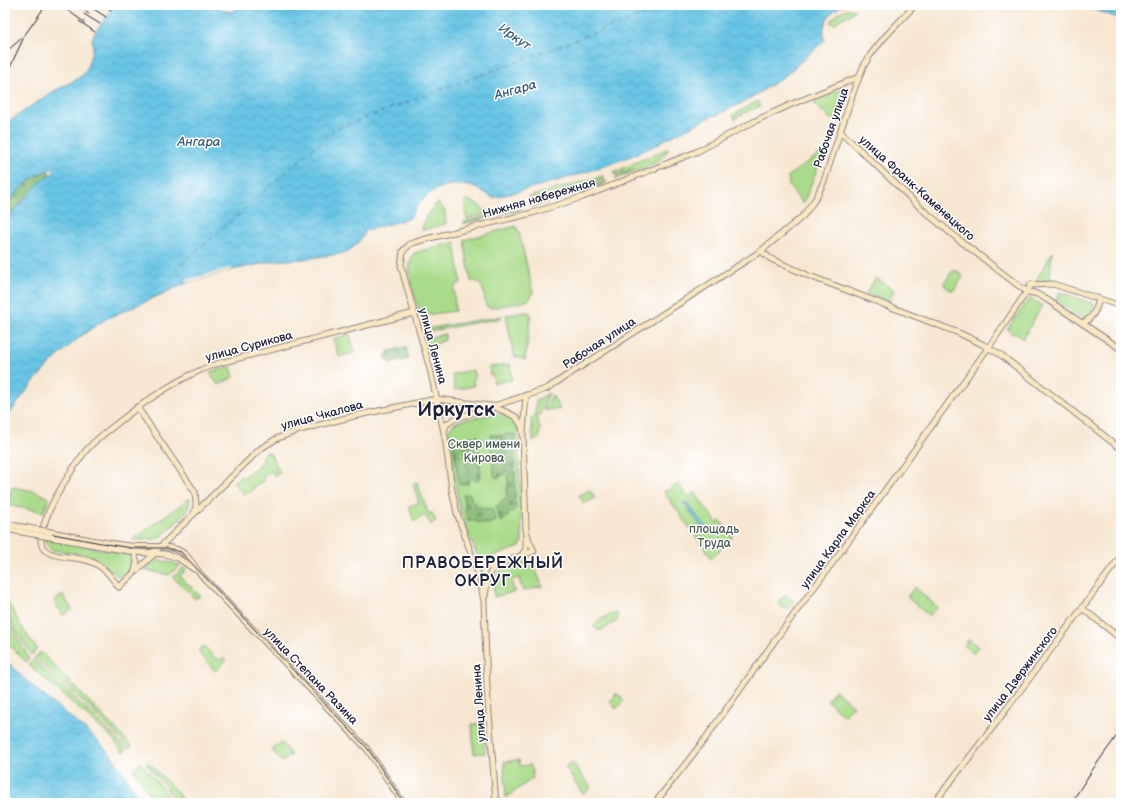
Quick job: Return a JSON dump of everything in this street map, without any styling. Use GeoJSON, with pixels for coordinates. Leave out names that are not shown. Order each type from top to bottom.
{"type":"FeatureCollection","features":[{"type":"Feature","properties":{"kind":"main road","name":"Рабочая улица"},"geometry":{"type":"LineString","coordinates":[[444,433],[446,425],[449,422],[491,406],[546,389],[761,251],[803,216],[812,204],[824,181],[859,77],[871,54],[915,5]]}},
{"type":"Feature","properties":{"kind":"main road","name":"Нижняя набережная"},"geometry":{"type":"LineString","coordinates":[[401,259],[403,250],[410,244],[532,213],[583,197],[687,156],[757,120],[859,77]]}},
{"type":"Feature","properties":{"kind":"main road","name":"улица Франк-Каменецкого"},"geometry":{"type":"LineString","coordinates":[[841,132],[922,210],[995,269],[1026,291],[1036,294],[1121,349]]}},
{"type":"Feature","properties":{"kind":"main road"},"geometry":{"type":"LineString","coordinates":[[761,251],[771,260],[807,276],[872,299],[959,333],[989,347],[1002,355],[1121,449]]}},
{"type":"Feature","properties":{"kind":"main road","name":"улица Ленина"},"geometry":{"type":"LineString","coordinates":[[401,259],[402,270],[430,369],[444,433],[457,513],[480,579],[484,602],[487,688],[496,801]]}},
{"type":"Feature","properties":{"kind":"main road"},"geometry":{"type":"LineString","coordinates":[[1019,286],[1032,284],[1053,284],[1121,306]]}},
{"type":"Feature","properties":{"kind":"main road","name":"улица Карла Маркса"},"geometry":{"type":"LineString","coordinates":[[655,803],[749,678],[989,347],[1032,284]]}},
{"type":"Feature","properties":{"kind":"main road"},"geometry":{"type":"LineString","coordinates":[[1036,294],[1036,286],[1040,284]]}},
{"type":"Feature","properties":{"kind":"main road"},"geometry":{"type":"LineString","coordinates":[[1083,323],[1089,320],[1094,313],[1099,299]]}},
{"type":"Feature","properties":{"kind":"main road","name":"улица Сурикова"},"geometry":{"type":"LineString","coordinates":[[135,570],[119,587],[108,573],[94,563],[85,559],[58,556],[49,553],[45,550],[42,542],[44,527],[51,506],[84,453],[96,440],[137,407],[200,369],[414,313]]}},
{"type":"Feature","properties":{"kind":"main road"},"geometry":{"type":"LineString","coordinates":[[520,556],[526,549],[523,433],[526,395]]}},
{"type":"Feature","properties":{"kind":"main road","name":"улица Чкалова"},"geometry":{"type":"LineString","coordinates":[[151,553],[160,547],[252,456],[276,439],[296,431],[354,416],[436,399],[491,406]]}},
{"type":"Feature","properties":{"kind":"main road"},"geometry":{"type":"LineString","coordinates":[[491,406],[516,417],[522,426],[523,433]]}},
{"type":"Feature","properties":{"kind":"main road"},"geometry":{"type":"LineString","coordinates":[[137,407],[195,492],[196,505],[192,516]]}},
{"type":"Feature","properties":{"kind":"main road"},"geometry":{"type":"LineString","coordinates":[[5,524],[51,535]]}},
{"type":"Feature","properties":{"kind":"main road"},"geometry":{"type":"LineString","coordinates":[[5,529],[51,535]]}},
{"type":"Feature","properties":{"kind":"main road"},"geometry":{"type":"LineString","coordinates":[[472,556],[481,566],[491,567],[534,551],[526,530]]}},
{"type":"Feature","properties":{"kind":"main road","name":"улица Степана Разина"},"geometry":{"type":"LineString","coordinates":[[51,535],[113,544],[172,548],[189,558],[197,571]]}},
{"type":"Feature","properties":{"kind":"main road","name":"улица Степана Разина"},"geometry":{"type":"LineString","coordinates":[[51,535],[134,552],[165,554],[178,558],[197,571],[367,749],[403,803]]}},
{"type":"Feature","properties":{"kind":"main road"},"geometry":{"type":"LineString","coordinates":[[134,552],[137,562],[135,570]]}},
{"type":"Feature","properties":{"kind":"main road"},"geometry":{"type":"LineString","coordinates":[[135,570],[151,553]]}},
{"type":"Feature","properties":{"kind":"main road","name":"улица Дзержинского"},"geometry":{"type":"LineString","coordinates":[[934,803],[1121,556]]}},
{"type":"Feature","properties":{"kind":"main road","name":"улица Ленина"},"geometry":{"type":"LineString","coordinates":[[484,602],[488,577],[497,565]]}},
{"type":"Feature","properties":{"kind":"main road"},"geometry":{"type":"LineString","coordinates":[[1082,608],[1121,639]]}},
{"type":"Feature","properties":{"kind":"main road"},"geometry":{"type":"LineString","coordinates":[[496,801],[503,803]]}},
{"type":"Feature","properties":{"kind":"green space"},"geometry":{"type":"Polygon","coordinates":[[[847,9],[855,10],[851,14],[837,21],[835,24],[830,22],[838,13],[847,9]]]}},
{"type":"Feature","properties":{"kind":"green space"},"geometry":{"type":"Polygon","coordinates":[[[844,88],[848,91],[838,118],[834,120],[831,119],[815,105],[817,98],[844,88]]]}},
{"type":"Feature","properties":{"kind":"green space"},"geometry":{"type":"Polygon","coordinates":[[[758,101],[760,106],[736,117],[735,120],[733,115],[758,101]]]}},
{"type":"Feature","properties":{"kind":"green space"},"geometry":{"type":"Polygon","coordinates":[[[669,148],[660,161],[616,179],[616,177],[632,169],[615,175],[614,172],[669,148]]]}},
{"type":"Feature","properties":{"kind":"green space"},"geometry":{"type":"Polygon","coordinates":[[[825,150],[803,204],[789,186],[788,176],[825,150]]]}},
{"type":"Feature","properties":{"kind":"green space"},"geometry":{"type":"Polygon","coordinates":[[[47,171],[50,175],[39,183],[5,220],[5,206],[21,188],[33,178],[47,171]]]}},
{"type":"Feature","properties":{"kind":"green space"},"geometry":{"type":"Polygon","coordinates":[[[603,176],[605,179],[584,187],[530,203],[529,197],[603,176]]]}},
{"type":"Feature","properties":{"kind":"green space"},"geometry":{"type":"Polygon","coordinates":[[[606,181],[606,183],[578,194],[531,207],[531,205],[577,192],[606,181]]]}},
{"type":"Feature","properties":{"kind":"green space"},"geometry":{"type":"Polygon","coordinates":[[[466,199],[477,204],[489,213],[467,219],[464,207],[466,199]]]}},
{"type":"Feature","properties":{"kind":"green space"},"geometry":{"type":"Polygon","coordinates":[[[438,203],[445,211],[446,224],[422,230],[427,215],[438,203]]]}},
{"type":"Feature","properties":{"kind":"green space"},"geometry":{"type":"Polygon","coordinates":[[[513,211],[464,224],[464,222],[513,211]]]}},
{"type":"Feature","properties":{"kind":"green space"},"geometry":{"type":"Polygon","coordinates":[[[516,226],[519,232],[533,292],[527,301],[490,308],[486,306],[483,289],[479,283],[471,281],[464,240],[516,226]]]}},
{"type":"Feature","properties":{"kind":"green space"},"geometry":{"type":"Polygon","coordinates":[[[455,242],[461,283],[457,284],[454,288],[455,311],[420,314],[410,275],[411,260],[414,253],[455,242]]]}},
{"type":"Feature","properties":{"kind":"green space"},"geometry":{"type":"Polygon","coordinates":[[[1052,252],[1050,275],[1052,282],[1035,282],[1044,267],[1052,252]]]}},
{"type":"Feature","properties":{"kind":"green space"},"geometry":{"type":"Polygon","coordinates":[[[953,270],[959,272],[963,277],[954,290],[950,290],[944,283],[953,270]]]}},
{"type":"Feature","properties":{"kind":"green space"},"geometry":{"type":"Polygon","coordinates":[[[876,278],[894,290],[889,302],[866,293],[876,278]]]}},
{"type":"Feature","properties":{"kind":"green space"},"geometry":{"type":"Polygon","coordinates":[[[1060,292],[1094,304],[1092,313],[1084,319],[1056,300],[1060,292]]]}},
{"type":"Feature","properties":{"kind":"green space"},"geometry":{"type":"Polygon","coordinates":[[[1030,298],[1042,305],[1023,339],[1015,332],[1013,335],[1007,329],[1030,298]]]}},
{"type":"Feature","properties":{"kind":"green space"},"geometry":{"type":"Polygon","coordinates":[[[527,312],[531,314],[525,360],[514,356],[506,315],[527,312]]]}},
{"type":"Feature","properties":{"kind":"green space"},"geometry":{"type":"Polygon","coordinates":[[[502,316],[502,318],[425,332],[425,329],[502,316]]]}},
{"type":"Feature","properties":{"kind":"green space"},"geometry":{"type":"Polygon","coordinates":[[[349,334],[355,352],[339,357],[333,339],[349,334]]]}},
{"type":"Feature","properties":{"kind":"green space"},"geometry":{"type":"Polygon","coordinates":[[[445,334],[445,340],[428,347],[428,338],[445,334]]]}},
{"type":"Feature","properties":{"kind":"green space"},"geometry":{"type":"Polygon","coordinates":[[[406,347],[409,359],[390,364],[385,357],[389,351],[406,347]]]}},
{"type":"Feature","properties":{"kind":"green space"},"geometry":{"type":"Polygon","coordinates":[[[510,364],[512,380],[494,383],[493,375],[490,375],[489,367],[510,364]]]}},
{"type":"Feature","properties":{"kind":"green space"},"geometry":{"type":"Polygon","coordinates":[[[231,367],[234,377],[218,385],[210,372],[231,367]]]}},
{"type":"Feature","properties":{"kind":"green space"},"geometry":{"type":"Polygon","coordinates":[[[473,370],[475,378],[473,379],[474,386],[455,390],[452,374],[473,370]]]}},
{"type":"Feature","properties":{"kind":"green space"},"geometry":{"type":"Polygon","coordinates":[[[549,393],[539,416],[535,416],[536,401],[549,393]]]}},
{"type":"Feature","properties":{"kind":"green space"},"geometry":{"type":"Polygon","coordinates":[[[552,395],[560,409],[544,410],[552,395]]]}},
{"type":"Feature","properties":{"kind":"green space","name":"Сквер имени Кирова"},"geometry":{"type":"Polygon","coordinates":[[[501,413],[509,415],[518,426],[522,541],[520,547],[482,560],[476,553],[460,510],[447,436],[450,428],[459,421],[501,413]]]}},
{"type":"Feature","properties":{"kind":"green space"},"geometry":{"type":"Polygon","coordinates":[[[536,417],[540,429],[539,438],[533,441],[531,419],[536,417]]]}},
{"type":"Feature","properties":{"kind":"green space"},"geometry":{"type":"Polygon","coordinates":[[[504,434],[514,434],[515,468],[507,473],[504,434]]]}},
{"type":"Feature","properties":{"kind":"green space"},"geometry":{"type":"Polygon","coordinates":[[[491,435],[502,435],[505,474],[498,478],[494,476],[491,435]]]}},
{"type":"Feature","properties":{"kind":"green space"},"geometry":{"type":"Polygon","coordinates":[[[478,436],[481,476],[477,482],[471,478],[467,437],[478,436]]]}},
{"type":"Feature","properties":{"kind":"green space"},"geometry":{"type":"Polygon","coordinates":[[[465,437],[469,484],[459,484],[452,438],[465,437]]]}},
{"type":"Feature","properties":{"kind":"green space"},"geometry":{"type":"Polygon","coordinates":[[[266,452],[270,453],[280,473],[275,476],[271,471],[262,478],[264,480],[245,495],[233,482],[239,477],[244,477],[261,463],[262,456],[266,452]]]}},
{"type":"Feature","properties":{"kind":"green space"},"geometry":{"type":"Polygon","coordinates":[[[515,471],[515,500],[506,495],[508,485],[507,476],[515,471]]]}},
{"type":"Feature","properties":{"kind":"green space"},"geometry":{"type":"Polygon","coordinates":[[[417,482],[428,513],[432,513],[436,521],[431,524],[424,515],[414,522],[409,506],[419,503],[413,484],[417,482]]]}},
{"type":"Feature","properties":{"kind":"green space","name":"площадь Труда"},"geometry":{"type":"Polygon","coordinates":[[[678,484],[688,497],[695,493],[717,523],[721,521],[733,536],[712,559],[664,492],[678,484]]]}},
{"type":"Feature","properties":{"kind":"green space"},"geometry":{"type":"Polygon","coordinates":[[[12,487],[34,491],[49,498],[44,512],[7,505],[12,487]]]}},
{"type":"Feature","properties":{"kind":"green space"},"geometry":{"type":"Polygon","coordinates":[[[590,490],[595,498],[584,504],[579,495],[590,490]]]}},
{"type":"Feature","properties":{"kind":"green space"},"geometry":{"type":"Polygon","coordinates":[[[470,494],[472,500],[476,504],[466,515],[463,495],[470,494]]]}},
{"type":"Feature","properties":{"kind":"green space"},"geometry":{"type":"Polygon","coordinates":[[[190,498],[187,512],[162,536],[156,539],[132,540],[190,498]]]}},
{"type":"Feature","properties":{"kind":"green space"},"geometry":{"type":"Polygon","coordinates":[[[505,498],[516,503],[516,508],[503,521],[500,521],[496,507],[505,498]]]}},
{"type":"Feature","properties":{"kind":"green space"},"geometry":{"type":"Polygon","coordinates":[[[477,506],[492,509],[496,521],[488,524],[468,520],[467,518],[477,506]]]}},
{"type":"Feature","properties":{"kind":"green space"},"geometry":{"type":"Polygon","coordinates":[[[45,539],[128,554],[133,559],[134,565],[122,576],[118,576],[98,561],[87,555],[51,550],[45,542],[45,539]]]}},
{"type":"Feature","properties":{"kind":"green space"},"geometry":{"type":"Polygon","coordinates":[[[159,560],[181,565],[169,575],[145,570],[155,561],[159,560]]]}},
{"type":"Feature","properties":{"kind":"green space"},"geometry":{"type":"Polygon","coordinates":[[[523,562],[534,568],[538,574],[542,586],[523,591],[519,578],[511,580],[514,592],[494,597],[494,580],[498,573],[506,568],[523,562]]]}},
{"type":"Feature","properties":{"kind":"green space"},"geometry":{"type":"Polygon","coordinates":[[[184,567],[186,570],[180,576],[200,596],[195,599],[173,577],[184,567]]]}},
{"type":"Feature","properties":{"kind":"green space"},"geometry":{"type":"Polygon","coordinates":[[[914,588],[916,588],[936,606],[937,608],[930,615],[928,615],[908,598],[908,595],[914,588]]]}},
{"type":"Feature","properties":{"kind":"green space"},"geometry":{"type":"Polygon","coordinates":[[[63,595],[72,610],[63,615],[54,601],[63,595]]]}},
{"type":"Feature","properties":{"kind":"green space"},"geometry":{"type":"Polygon","coordinates":[[[786,595],[795,603],[788,608],[783,608],[777,602],[786,595]]]}},
{"type":"Feature","properties":{"kind":"green space"},"geometry":{"type":"Polygon","coordinates":[[[5,598],[37,649],[32,655],[23,643],[11,620],[5,598]]]}},
{"type":"Feature","properties":{"kind":"green space"},"geometry":{"type":"Polygon","coordinates":[[[613,613],[618,615],[617,621],[602,630],[597,630],[594,627],[595,624],[604,617],[613,613]]]}},
{"type":"Feature","properties":{"kind":"green space"},"geometry":{"type":"Polygon","coordinates":[[[5,615],[29,658],[26,662],[5,640],[5,615]]]}},
{"type":"Feature","properties":{"kind":"green space"},"geometry":{"type":"Polygon","coordinates":[[[969,639],[979,648],[973,654],[964,646],[969,639]]]}},
{"type":"Feature","properties":{"kind":"green space"},"geometry":{"type":"Polygon","coordinates":[[[204,646],[215,658],[221,660],[224,658],[226,661],[215,671],[199,653],[200,648],[204,646]]]}},
{"type":"Feature","properties":{"kind":"green space"},"geometry":{"type":"Polygon","coordinates":[[[41,652],[132,746],[129,748],[89,707],[34,658],[41,652]]]}},
{"type":"Feature","properties":{"kind":"green space"},"geometry":{"type":"Polygon","coordinates":[[[33,660],[95,717],[127,749],[123,752],[112,738],[28,664],[33,660]]]}},
{"type":"Feature","properties":{"kind":"green space"},"geometry":{"type":"Polygon","coordinates":[[[835,690],[853,706],[844,716],[827,700],[835,690]]]}},
{"type":"Feature","properties":{"kind":"green space"},"geometry":{"type":"Polygon","coordinates":[[[616,694],[618,694],[624,701],[616,709],[610,701],[616,694]]]}},
{"type":"Feature","properties":{"kind":"green space"},"geometry":{"type":"Polygon","coordinates":[[[472,724],[483,724],[485,753],[474,754],[472,724]]]}},
{"type":"Feature","properties":{"kind":"green space"},"geometry":{"type":"Polygon","coordinates":[[[281,742],[291,755],[282,762],[272,750],[281,742]]]}},
{"type":"Feature","properties":{"kind":"green space"},"geometry":{"type":"Polygon","coordinates":[[[519,760],[520,766],[531,765],[533,778],[506,798],[504,762],[519,760]]]}},
{"type":"Feature","properties":{"kind":"green space"},"geometry":{"type":"Polygon","coordinates":[[[148,762],[174,789],[185,803],[177,803],[146,764],[148,762]]]}},
{"type":"Feature","properties":{"kind":"green space"},"geometry":{"type":"Polygon","coordinates":[[[572,762],[591,788],[583,794],[565,767],[572,762]]]}},
{"type":"Feature","properties":{"kind":"green space"},"geometry":{"type":"Polygon","coordinates":[[[141,763],[173,803],[155,803],[133,769],[141,763]]]}},
{"type":"Feature","properties":{"kind":"water","name":"Ангара"},"geometry":{"type":"Polygon","coordinates":[[[115,5],[214,5],[226,11],[235,11],[238,9],[238,5],[846,5],[835,10],[825,23],[825,40],[786,75],[744,102],[715,116],[714,115],[640,152],[578,175],[493,198],[469,186],[446,186],[435,190],[426,197],[417,206],[410,218],[364,231],[364,235],[355,246],[347,252],[303,259],[274,261],[232,270],[187,283],[108,318],[79,338],[50,364],[24,394],[5,423],[5,220],[39,183],[55,171],[53,169],[38,174],[26,183],[5,206],[5,124],[49,94],[79,78],[86,71],[93,48],[92,39],[94,34],[115,5]]]}},
{"type":"Feature","properties":{"kind":"water"},"geometry":{"type":"Polygon","coordinates":[[[1083,5],[1121,6],[1121,19],[1086,7],[1083,5]]]}},
{"type":"Feature","properties":{"kind":"water"},"geometry":{"type":"Polygon","coordinates":[[[686,502],[706,527],[703,529],[684,503],[686,502]]]}},
{"type":"Feature","properties":{"kind":"water"},"geometry":{"type":"Polygon","coordinates":[[[5,659],[28,682],[104,747],[142,803],[5,803],[5,659]]]}},
{"type":"Feature","properties":{"kind":"pier"},"geometry":{"type":"Polygon","coordinates":[[[231,268],[232,270],[187,283],[186,280],[231,268]]]}},
{"type":"Feature","properties":{"kind":"ferry route"},"geometry":{"type":"LineString","coordinates":[[187,283],[175,270],[335,129],[670,5]]}},
{"type":"Feature","properties":{"kind":"tram line"},"geometry":{"type":"LineString","coordinates":[[5,525],[112,545],[132,548],[167,548],[181,552],[368,749],[404,803]]}},
{"type":"Feature","properties":{"kind":"tram line"},"geometry":{"type":"LineString","coordinates":[[1071,803],[1121,730]]}},
{"type":"Feature","properties":{"kind":"railway"},"geometry":{"type":"LineString","coordinates":[[5,53],[24,36],[46,5]]}},
{"type":"Feature","properties":{"kind":"railway"},"geometry":{"type":"LineString","coordinates":[[60,5],[84,22]]}},
{"type":"Feature","properties":{"kind":"railway"},"geometry":{"type":"LineString","coordinates":[[75,5],[89,14]]}},
{"type":"Feature","properties":{"kind":"railway"},"geometry":{"type":"LineString","coordinates":[[103,5],[111,10]]}},
{"type":"Feature","properties":{"kind":"railway"},"geometry":{"type":"LineString","coordinates":[[89,6],[106,17]]}},
{"type":"Feature","properties":{"kind":"railway"},"geometry":{"type":"LineString","coordinates":[[84,14],[100,24]]}},
{"type":"Feature","properties":{"kind":"railway"},"geometry":{"type":"LineString","coordinates":[[79,21],[95,32]]}},
{"type":"Feature","properties":{"kind":"railway"},"geometry":{"type":"LineString","coordinates":[[5,78],[23,39]]}},
{"type":"Feature","properties":{"kind":"district","name":"Иркутск"},"geometry":{"type":"Point","coordinates":[456,409]}},
{"type":"Feature","properties":{"kind":"district","name":"ПРАВОБЕРЕЖНЫЙ ОКРУГ"},"geometry":{"type":"Point","coordinates":[483,571]}},
{"type":"Feature","properties":{"kind":"water label","name":"Иркут"},"geometry":{"type":"Point","coordinates":[515,36]}}]}
